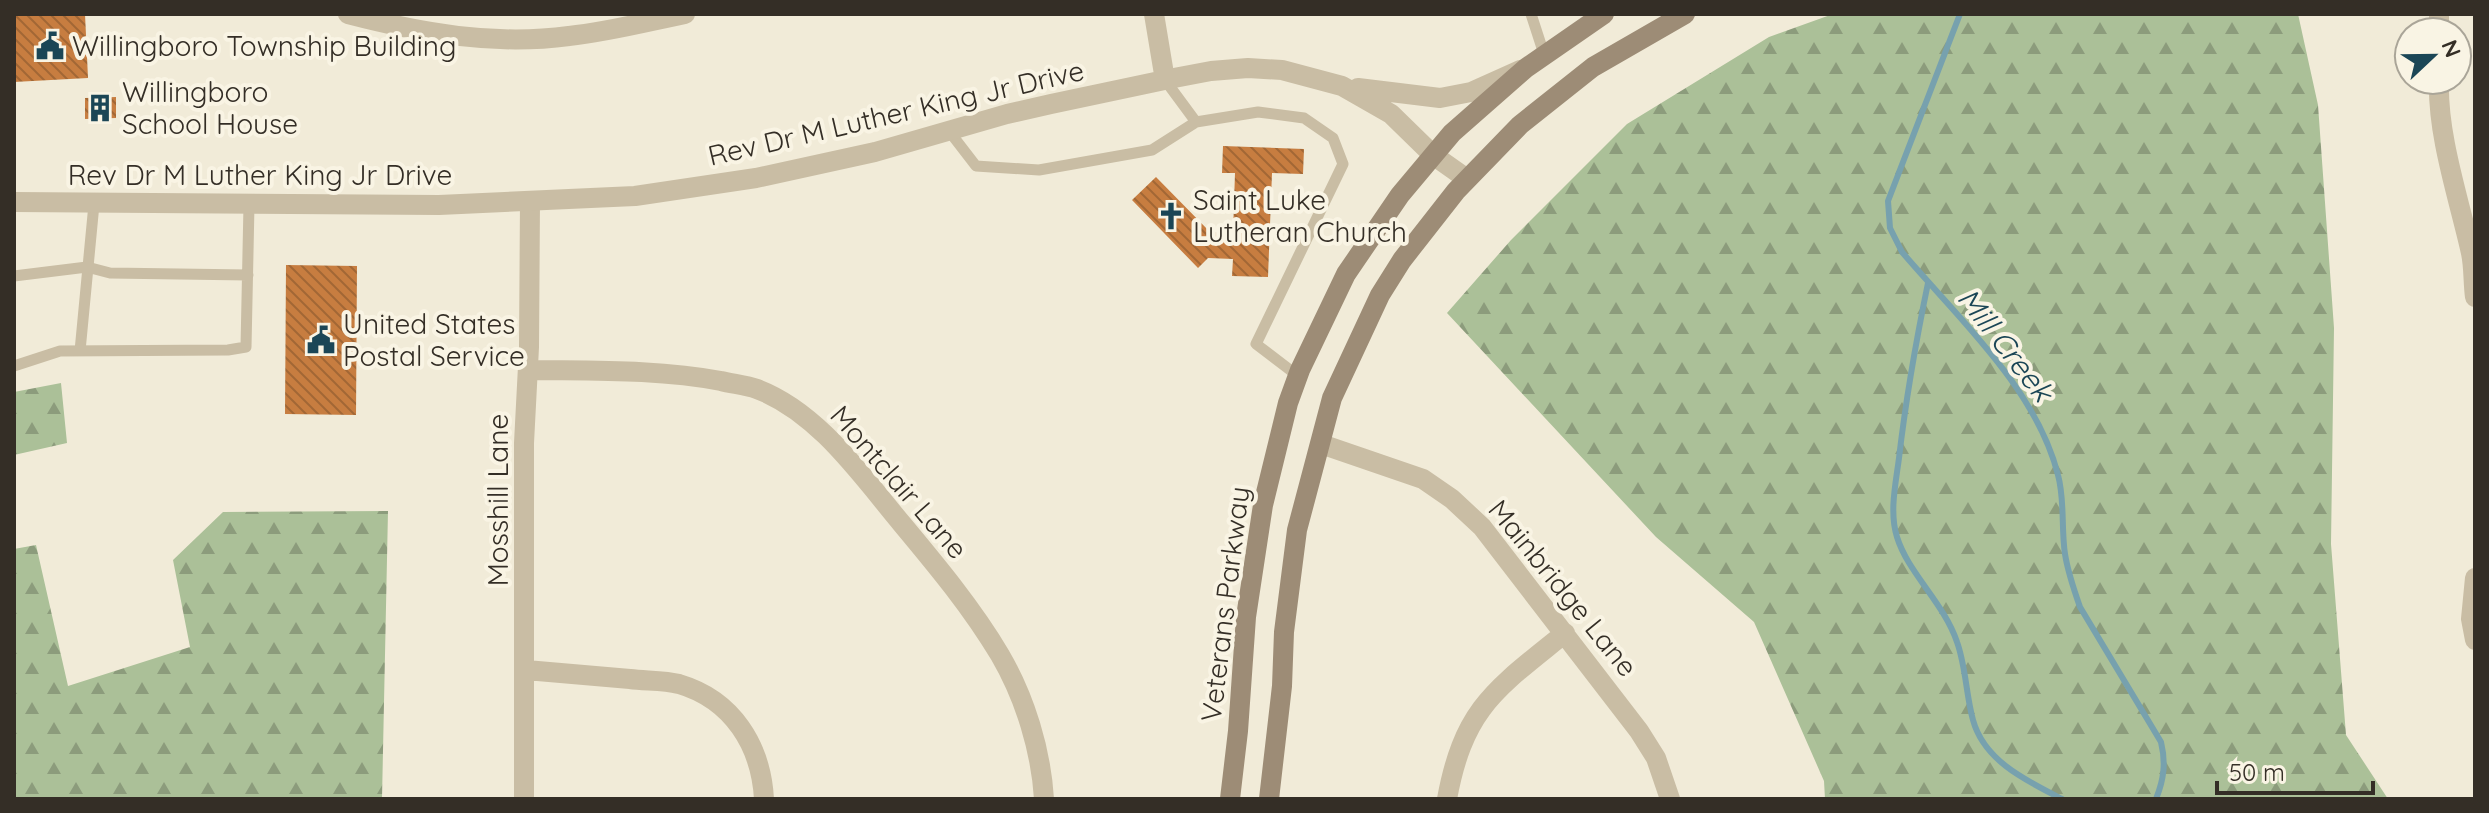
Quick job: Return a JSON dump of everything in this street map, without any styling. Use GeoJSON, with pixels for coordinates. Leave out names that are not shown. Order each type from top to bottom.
{"type":"FeatureCollection","features":[{"type":"Feature","properties":{"kind":"main road","name":"Veterans Parkway"},"geometry":{"type":"LineString","coordinates":[[1230,799],[1256,541],[1279,435],[1298,376],[1346,274],[1381,220],[1433,155],[1472,114],[1544,54],[1604,14]]}},
{"type":"Feature","properties":{"kind":"main road"},"geometry":{"type":"LineString","coordinates":[[1269,799],[1295,545],[1308,483],[1332,398],[1380,295],[1402,260],[1467,179],[1509,136],[1555,95],[1593,67],[1685,14]]}},
{"type":"Feature","properties":{"kind":"street"},"geometry":{"type":"LineString","coordinates":[[348,14],[431,32],[496,40],[590,34],[676,15]]}},
{"type":"Feature","properties":{"kind":"street"},"geometry":{"type":"LineString","coordinates":[[1154,14],[1165,80]]}},
{"type":"Feature","properties":{"kind":"street","name":"Rev Dr M Luther King Jr Drive"},"geometry":{"type":"LineString","coordinates":[[14,202],[439,205],[635,196],[756,178],[875,152],[1007,114],[1211,71],[1248,68],[1282,70],[1342,86],[1391,114],[1433,155],[1467,179]]}},
{"type":"Feature","properties":{"kind":"street"},"geometry":{"type":"LineString","coordinates":[[1342,86],[1440,98],[1471,92],[1526,68]]}},
{"type":"Feature","properties":{"kind":"street"},"geometry":{"type":"LineString","coordinates":[[2440,96],[2454,189],[2472,257],[2475,297]]}},
{"type":"Feature","properties":{"kind":"street","name":"Mosshill Lane"},"geometry":{"type":"LineString","coordinates":[[524,799],[524,443],[530,201]]}},
{"type":"Feature","properties":{"kind":"street","name":"Montclair Lane"},"geometry":{"type":"LineString","coordinates":[[528,370],[683,374],[756,388],[803,416],[824,434],[924,549],[965,602],[1001,657],[1035,742],[1044,799]]}},
{"type":"Feature","properties":{"kind":"street","name":"Mainbridge Lane"},"geometry":{"type":"LineString","coordinates":[[1321,444],[1423,479],[1452,499],[1482,527],[1639,731],[1656,758],[1670,799]]}},
{"type":"Feature","properties":{"kind":"street"},"geometry":{"type":"LineString","coordinates":[[2475,578],[2471,619],[2475,640]]}},
{"type":"Feature","properties":{"kind":"street"},"geometry":{"type":"LineString","coordinates":[[1447,799],[1453,767],[1464,736],[1481,707],[1502,684],[1565,633]]}},
{"type":"Feature","properties":{"kind":"street"},"geometry":{"type":"LineString","coordinates":[[526,670],[678,684],[702,695],[741,727],[754,748],[763,772],[764,799]]}},
{"type":"Feature","properties":{"kind":"lane"},"geometry":{"type":"LineString","coordinates":[[1531,14],[1544,54]]}},
{"type":"Feature","properties":{"kind":"lane"},"geometry":{"type":"LineString","coordinates":[[1165,80],[1196,122]]}},
{"type":"Feature","properties":{"kind":"lane"},"geometry":{"type":"LineString","coordinates":[[949,131],[976,166],[1039,170],[1152,150],[1196,122],[1258,112],[1304,118],[1333,138],[1343,164],[1256,344],[1298,376]]}},
{"type":"Feature","properties":{"kind":"lane"},"geometry":{"type":"LineString","coordinates":[[80,351],[94,204]]}},
{"type":"Feature","properties":{"kind":"lane"},"geometry":{"type":"LineString","coordinates":[[14,366],[60,351],[228,350],[246,347],[249,205]]}},
{"type":"Feature","properties":{"kind":"lane"},"geometry":{"type":"LineString","coordinates":[[14,276],[87,267],[110,273],[248,275]]}},
{"type":"Feature","properties":{"kind":"green space"},"geometry":{"type":"Polygon","coordinates":[[[1833,14],[2298,14],[2318,105],[2334,328],[2331,544],[2346,735],[2388,799],[1825,799],[1824,781],[1754,622],[1656,537],[1447,313],[1511,240],[1627,124],[1769,37],[1833,14]]]}},
{"type":"Feature","properties":{"kind":"green space"},"geometry":{"type":"Polygon","coordinates":[[[61,383],[67,443],[14,455],[14,392],[61,383]]]}},
{"type":"Feature","properties":{"kind":"green space"},"geometry":{"type":"Polygon","coordinates":[[[388,511],[382,799],[14,799],[14,549],[36,545],[68,686],[190,647],[173,560],[223,512],[388,511]]]}},
{"type":"Feature","properties":{"kind":"building","name":"Willingboro Township Building"},"geometry":{"type":"Polygon","coordinates":[[[14,14],[85,14],[88,78],[14,82],[14,14]]]}},
{"type":"Feature","properties":{"kind":"building","name":"Willingboro School House"},"geometry":{"type":"Polygon","coordinates":[[[116,97],[116,118],[85,119],[85,98],[116,97]]]}},
{"type":"Feature","properties":{"kind":"building","name":"Saint Luke Lutheran Church"},"geometry":{"type":"Polygon","coordinates":[[[1223,146],[1304,149],[1303,174],[1272,173],[1268,277],[1232,276],[1233,259],[1208,258],[1198,268],[1132,200],[1156,177],[1210,232],[1233,233],[1235,173],[1222,173],[1223,146]]]}},
{"type":"Feature","properties":{"kind":"building","name":"United States Postal Service"},"geometry":{"type":"Polygon","coordinates":[[[286,265],[357,266],[356,415],[285,414],[286,265]]]}},
{"type":"Feature","properties":{"kind":"waterway","name":"Mill Creek"},"geometry":{"type":"LineString","coordinates":[[1960,14],[1888,201],[1890,228],[1902,252],[2014,384],[2047,443],[2058,475],[2065,554],[2080,607],[2161,742],[2163,771],[2156,799]]}},
{"type":"Feature","properties":{"kind":"waterway"},"geometry":{"type":"LineString","coordinates":[[1928,283],[1915,348],[1895,487],[1893,507],[1897,537],[1909,563],[1951,628],[1960,652],[1973,720],[1987,747],[2008,768],[2062,799]]}},
{"type":"Feature","properties":{"kind":"place","name":"Willingboro Township Building"},"geometry":{"type":"Point","coordinates":[50,46]}},
{"type":"Feature","properties":{"kind":"place","name":"Willingboro School House"},"geometry":{"type":"Point","coordinates":[100,108]}},
{"type":"Feature","properties":{"kind":"place","name":"Saint Luke Lutheran Church"},"geometry":{"type":"Point","coordinates":[1171,216]}},
{"type":"Feature","properties":{"kind":"place","name":"United States Postal Service"},"geometry":{"type":"Point","coordinates":[321,340]}}]}
